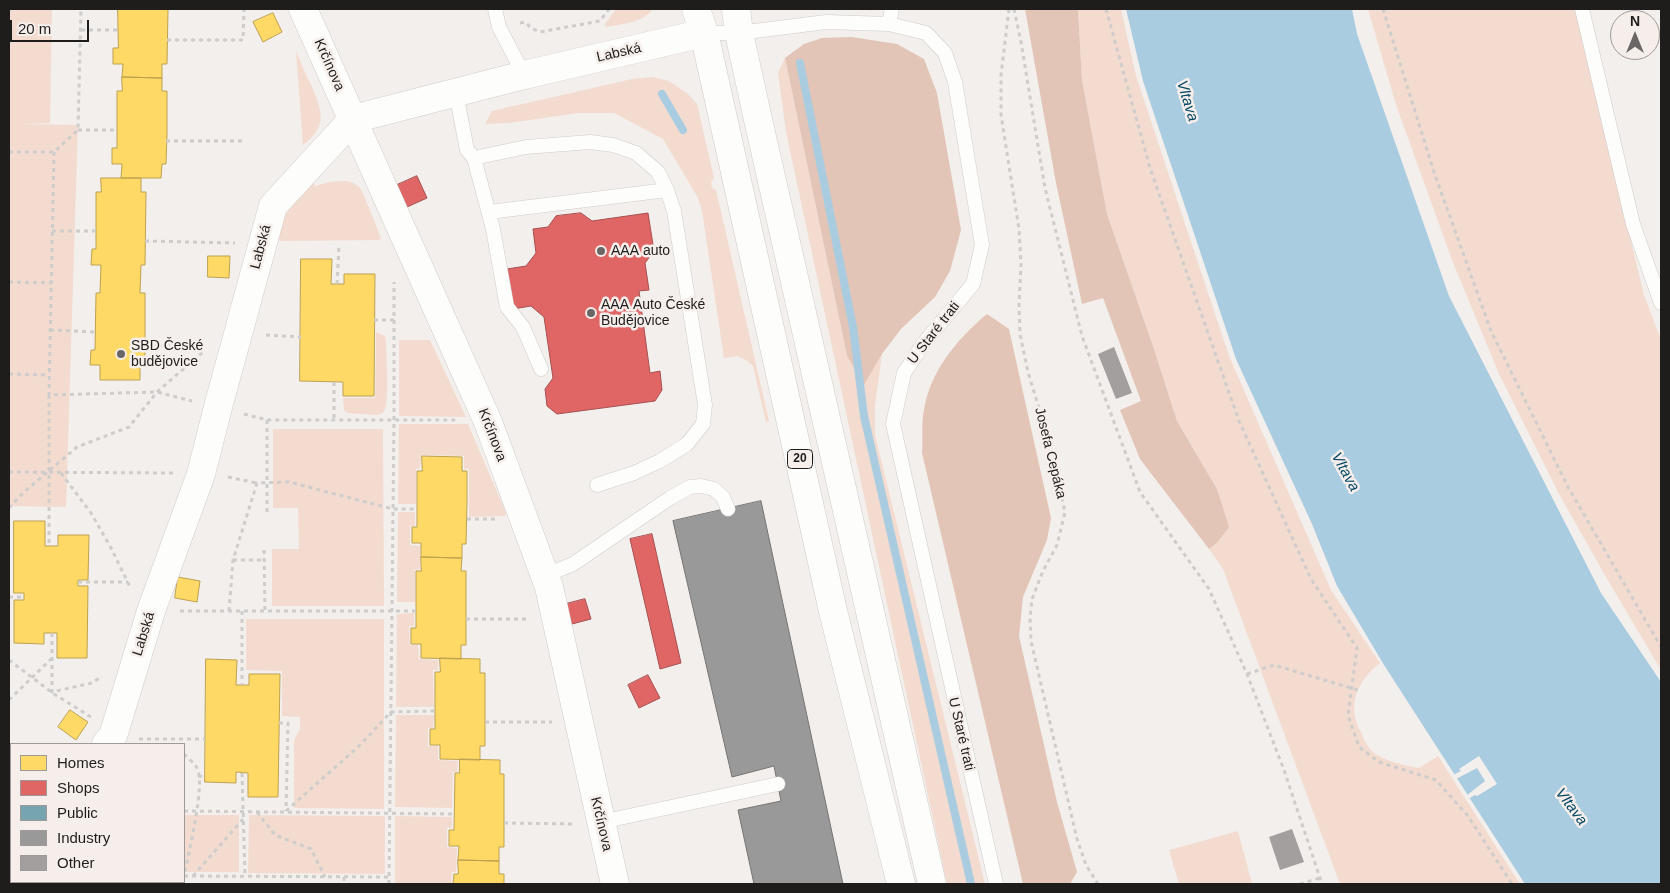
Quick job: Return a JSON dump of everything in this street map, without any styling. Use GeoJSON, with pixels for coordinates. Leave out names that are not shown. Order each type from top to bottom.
{"type":"FeatureCollection","features":[{"type":"Feature","properties":{"kind":"street","name":"Krčínova"},"geometry":{"type":"LineString","coordinates":[[303,9],[488,422],[548,587],[615,884]]}},
{"type":"Feature","properties":{"kind":"street","name":"Labská"},"geometry":{"type":"LineString","coordinates":[[111,735],[113,736],[151,611],[201,474],[272,206],[353,120],[524,76],[700,21]]}},
{"type":"Feature","properties":{"kind":"street","name":"20"},"geometry":{"type":"LineString","coordinates":[[700,21],[834,611],[901,884]]}},
{"type":"Feature","properties":{"kind":"street","name":"20"},"geometry":{"type":"LineString","coordinates":[[737,21],[932,884]]}},
{"type":"Feature","properties":{"kind":"lane"},"geometry":{"type":"LineString","coordinates":[[495,9],[499,27],[524,76]]}},
{"type":"Feature","properties":{"kind":"lane"},"geometry":{"type":"LineString","coordinates":[[889,24],[892,9]]}},
{"type":"Feature","properties":{"kind":"lane"},"geometry":{"type":"LineString","coordinates":[[1582,9],[1633,224],[1661,303]]}},
{"type":"Feature","properties":{"kind":"lane","name":"U Staré trati"},"geometry":{"type":"LineString","coordinates":[[700,21],[889,24],[926,33],[945,53],[954,82],[982,245],[973,284],[924,343],[904,372],[893,424],[996,884]]}},
{"type":"Feature","properties":{"kind":"lane"},"geometry":{"type":"LineString","coordinates":[[456,93],[467,150],[474,158],[493,229],[506,306],[523,327],[541,369]]}},
{"type":"Feature","properties":{"kind":"lane"},"geometry":{"type":"LineString","coordinates":[[474,158],[526,147],[590,142],[613,144],[636,153],[658,172],[667,190],[674,212],[706,405],[704,424],[687,444],[660,462],[597,485]]}},
{"type":"Feature","properties":{"kind":"lane"},"geometry":{"type":"LineString","coordinates":[[489,212],[667,190]]}},
{"type":"Feature","properties":{"kind":"lane"},"geometry":{"type":"LineString","coordinates":[[544,576],[572,564],[690,486],[714,489],[723,497],[728,508]]}},
{"type":"Feature","properties":{"kind":"lane"},"geometry":{"type":"LineString","coordinates":[[601,822],[778,784]]}},
{"type":"Feature","properties":{"kind":"path"},"geometry":{"type":"LineString","coordinates":[[78,130],[81,9]]}},
{"type":"Feature","properties":{"kind":"path"},"geometry":{"type":"LineString","coordinates":[[167,40],[243,40],[244,9]]}},
{"type":"Feature","properties":{"kind":"path"},"geometry":{"type":"LineString","coordinates":[[520,23],[525,22],[531,28],[540,32],[600,21],[609,9]]}},
{"type":"Feature","properties":{"kind":"path","name":"Josefa Cepáka"},"geometry":{"type":"LineString","coordinates":[[1009,9],[1002,75],[1001,115],[1019,230],[1022,265],[1019,306],[1020,334],[1028,372],[1049,441],[1065,512],[1057,545],[1043,571],[1032,599],[1030,618],[1031,641],[1077,839],[1086,865],[1098,884]]}},
{"type":"Feature","properties":{"kind":"path"},"geometry":{"type":"LineString","coordinates":[[1014,9],[1022,42],[1046,188],[1082,336],[1140,492],[1209,589],[1247,674],[1284,770],[1322,884]]}},
{"type":"Feature","properties":{"kind":"path"},"geometry":{"type":"LineString","coordinates":[[1106,9],[1150,168],[1239,420],[1311,579],[1357,648],[1348,714],[1359,747],[1379,762],[1436,780],[1468,816],[1512,884]]}},
{"type":"Feature","properties":{"kind":"path"},"geometry":{"type":"LineString","coordinates":[[1383,9],[1434,172],[1491,331],[1568,486],[1661,647]]}},
{"type":"Feature","properties":{"kind":"path"},"geometry":{"type":"LineString","coordinates":[[80,30],[118,30]]}},
{"type":"Feature","properties":{"kind":"path"},"geometry":{"type":"LineString","coordinates":[[9,152],[54,152],[78,130],[117,130]]}},
{"type":"Feature","properties":{"kind":"path"},"geometry":{"type":"LineString","coordinates":[[166,141],[242,142]]}},
{"type":"Feature","properties":{"kind":"path"},"geometry":{"type":"LineString","coordinates":[[49,546],[49,375],[54,152]]}},
{"type":"Feature","properties":{"kind":"path"},"geometry":{"type":"LineString","coordinates":[[52,231],[96,231]]}},
{"type":"Feature","properties":{"kind":"path"},"geometry":{"type":"LineString","coordinates":[[145,241],[244,244]]}},
{"type":"Feature","properties":{"kind":"path"},"geometry":{"type":"LineString","coordinates":[[337,284],[338,246]]}},
{"type":"Feature","properties":{"kind":"path"},"geometry":{"type":"LineString","coordinates":[[9,282],[51,283]]}},
{"type":"Feature","properties":{"kind":"path"},"geometry":{"type":"LineString","coordinates":[[389,884],[394,300]]}},
{"type":"Feature","properties":{"kind":"path"},"geometry":{"type":"LineString","coordinates":[[374,320],[394,320]]}},
{"type":"Feature","properties":{"kind":"path"},"geometry":{"type":"LineString","coordinates":[[50,330],[96,332]]}},
{"type":"Feature","properties":{"kind":"path"},"geometry":{"type":"LineString","coordinates":[[263,335],[301,337]]}},
{"type":"Feature","properties":{"kind":"path"},"geometry":{"type":"LineString","coordinates":[[9,508],[24,492],[77,447],[129,427],[157,392],[210,345]]}},
{"type":"Feature","properties":{"kind":"path"},"geometry":{"type":"LineString","coordinates":[[144,346],[217,345]]}},
{"type":"Feature","properties":{"kind":"path"},"geometry":{"type":"LineString","coordinates":[[9,374],[49,375]]}},
{"type":"Feature","properties":{"kind":"path"},"geometry":{"type":"LineString","coordinates":[[334,382],[334,419]]}},
{"type":"Feature","properties":{"kind":"path"},"geometry":{"type":"LineString","coordinates":[[49,394],[157,392],[198,402]]}},
{"type":"Feature","properties":{"kind":"path"},"geometry":{"type":"LineString","coordinates":[[240,413],[267,420],[461,420]]}},
{"type":"Feature","properties":{"kind":"path"},"geometry":{"type":"LineString","coordinates":[[267,420],[267,512]]}},
{"type":"Feature","properties":{"kind":"path"},"geometry":{"type":"LineString","coordinates":[[9,472],[178,473]]}},
{"type":"Feature","properties":{"kind":"path"},"geometry":{"type":"LineString","coordinates":[[60,472],[91,513],[112,548],[131,590]]}},
{"type":"Feature","properties":{"kind":"path"},"geometry":{"type":"LineString","coordinates":[[226,477],[257,483],[289,482],[393,508],[417,508]]}},
{"type":"Feature","properties":{"kind":"path"},"geometry":{"type":"LineString","coordinates":[[229,611],[233,560],[257,483]]}},
{"type":"Feature","properties":{"kind":"path"},"geometry":{"type":"LineString","coordinates":[[466,519],[502,519]]}},
{"type":"Feature","properties":{"kind":"path"},"geometry":{"type":"LineString","coordinates":[[264,550],[265,611]]}},
{"type":"Feature","properties":{"kind":"path"},"geometry":{"type":"LineString","coordinates":[[233,560],[264,560]]}},
{"type":"Feature","properties":{"kind":"path"},"geometry":{"type":"LineString","coordinates":[[78,582],[137,582]]}},
{"type":"Feature","properties":{"kind":"path"},"geometry":{"type":"LineString","coordinates":[[9,597],[24,597]]}},
{"type":"Feature","properties":{"kind":"path"},"geometry":{"type":"LineString","coordinates":[[172,611],[416,611]]}},
{"type":"Feature","properties":{"kind":"path"},"geometry":{"type":"LineString","coordinates":[[242,611],[242,685]]}},
{"type":"Feature","properties":{"kind":"path"},"geometry":{"type":"LineString","coordinates":[[466,620],[534,619]]}},
{"type":"Feature","properties":{"kind":"path"},"geometry":{"type":"LineString","coordinates":[[52,633],[52,692]]}},
{"type":"Feature","properties":{"kind":"path"},"geometry":{"type":"LineString","coordinates":[[9,700],[52,658]]}},
{"type":"Feature","properties":{"kind":"path"},"geometry":{"type":"LineString","coordinates":[[9,660],[111,735],[205,739]]}},
{"type":"Feature","properties":{"kind":"path"},"geometry":{"type":"LineString","coordinates":[[1247,674],[1274,665],[1361,691]]}},
{"type":"Feature","properties":{"kind":"path"},"geometry":{"type":"LineString","coordinates":[[52,692],[92,683],[108,672]]}},
{"type":"Feature","properties":{"kind":"path"},"geometry":{"type":"LineString","coordinates":[[286,812],[358,747],[391,712],[435,711]]}},
{"type":"Feature","properties":{"kind":"path"},"geometry":{"type":"LineString","coordinates":[[485,722],[555,722]]}},
{"type":"Feature","properties":{"kind":"path"},"geometry":{"type":"LineString","coordinates":[[279,723],[288,723],[286,812]]}},
{"type":"Feature","properties":{"kind":"path"},"geometry":{"type":"LineString","coordinates":[[170,739],[174,743]]}},
{"type":"Feature","properties":{"kind":"path"},"geometry":{"type":"LineString","coordinates":[[185,755],[198,770],[198,811],[185,871]]}},
{"type":"Feature","properties":{"kind":"path"},"geometry":{"type":"LineString","coordinates":[[242,773],[245,876]]}},
{"type":"Feature","properties":{"kind":"path"},"geometry":{"type":"LineString","coordinates":[[198,776],[205,777]]}},
{"type":"Feature","properties":{"kind":"path"},"geometry":{"type":"LineString","coordinates":[[185,811],[454,814]]}},
{"type":"Feature","properties":{"kind":"path"},"geometry":{"type":"LineString","coordinates":[[257,812],[274,835],[311,849],[325,877]]}},
{"type":"Feature","properties":{"kind":"path"},"geometry":{"type":"LineString","coordinates":[[194,876],[243,819]]}},
{"type":"Feature","properties":{"kind":"path"},"geometry":{"type":"LineString","coordinates":[[504,823],[586,824],[601,822]]}},
{"type":"Feature","properties":{"kind":"path"},"geometry":{"type":"LineString","coordinates":[[185,876],[389,877]]}},
{"type":"Feature","properties":{"kind":"path"},"geometry":{"type":"LineString","coordinates":[[344,877],[344,884]]}},
{"type":"Feature","properties":{"kind":"path"},"geometry":{"type":"LineString","coordinates":[[1300,884],[1320,878]]}},
{"type":"Feature","properties":{"kind":"shaded area"},"geometry":{"type":"Polygon","coordinates":[[[9,9],[52,9],[50,123],[20,124],[78,125],[66,507],[9,506],[9,9]]]}},
{"type":"Feature","properties":{"kind":"shaded area"},"geometry":{"type":"Polygon","coordinates":[[[616,9],[653,9],[649,14],[638,20],[606,27],[605,24],[616,9]]]}},
{"type":"Feature","properties":{"kind":"shaded area"},"geometry":{"type":"Polygon","coordinates":[[[1025,9],[1078,9],[1082,80],[1107,214],[1177,421],[1217,489],[1229,527],[1217,543],[1209,549],[1140,459],[1120,410],[1141,401],[1103,298],[1082,304],[1056,183],[1025,9]]]}},
{"type":"Feature","properties":{"kind":"shaded area"},"geometry":{"type":"Polygon","coordinates":[[[1078,9],[1121,9],[1136,76],[1229,356],[1331,590],[1380,663],[1365,678],[1356,696],[1354,705],[1357,724],[1366,743],[1379,756],[1399,764],[1419,768],[1438,756],[1520,884],[1340,884],[1223,569],[1209,549],[1217,543],[1228,527],[1217,489],[1177,421],[1107,214],[1082,80],[1078,9]]]}},
{"type":"Feature","properties":{"kind":"shaded area"},"geometry":{"type":"Polygon","coordinates":[[[1368,9],[1578,9],[1589,68],[1644,295],[1661,340],[1661,670],[1559,494],[1499,374],[1452,260],[1396,105],[1368,9]]]}},
{"type":"Feature","properties":{"kind":"shaded area"},"geometry":{"type":"Polygon","coordinates":[[[852,37],[897,44],[924,59],[937,93],[961,230],[950,271],[935,297],[901,329],[882,354],[864,385],[847,356],[785,58],[804,44],[822,38],[852,37]]]}},
{"type":"Feature","properties":{"kind":"shaded area"},"geometry":{"type":"Polygon","coordinates":[[[296,51],[319,104],[321,119],[316,132],[303,145],[296,51]]]}},
{"type":"Feature","properties":{"kind":"shaded area"},"geometry":{"type":"Polygon","coordinates":[[[785,58],[847,356],[864,385],[882,354],[875,406],[875,435],[985,884],[947,884],[786,132],[778,73],[785,58]]]}},
{"type":"Feature","properties":{"kind":"shaded area"},"geometry":{"type":"Polygon","coordinates":[[[653,77],[669,81],[688,94],[697,104],[714,178],[711,182],[712,188],[716,190],[769,421],[766,422],[753,366],[737,356],[724,358],[702,211],[698,198],[663,139],[614,113],[578,113],[509,123],[485,124],[492,111],[632,79],[653,77]]]}},
{"type":"Feature","properties":{"kind":"shaded area"},"geometry":{"type":"Polygon","coordinates":[[[313,180],[315,186],[344,181],[355,184],[360,188],[381,238],[379,240],[281,241],[278,239],[291,206],[313,180]]]}},
{"type":"Feature","properties":{"kind":"shaded area"},"geometry":{"type":"Polygon","coordinates":[[[987,314],[1009,329],[1051,518],[1047,540],[1023,597],[1019,636],[1057,802],[1077,872],[1070,884],[1023,884],[922,453],[923,415],[932,382],[947,356],[976,323],[987,314]]]}},
{"type":"Feature","properties":{"kind":"shaded area"},"geometry":{"type":"Polygon","coordinates":[[[376,332],[385,336],[386,342],[386,406],[383,413],[377,415],[347,413],[344,410],[343,398],[375,398],[376,332]]]}},
{"type":"Feature","properties":{"kind":"shaded area"},"geometry":{"type":"Polygon","coordinates":[[[399,340],[430,340],[466,417],[399,416],[399,340]]]}},
{"type":"Feature","properties":{"kind":"shaded area"},"geometry":{"type":"Polygon","coordinates":[[[399,424],[468,424],[506,513],[505,516],[469,517],[469,469],[464,469],[464,456],[421,455],[420,468],[416,469],[416,504],[398,504],[399,424]]]}},
{"type":"Feature","properties":{"kind":"shaded area"},"geometry":{"type":"Polygon","coordinates":[[[273,429],[383,429],[384,606],[272,606],[272,549],[299,549],[298,508],[273,508],[273,429]]]}},
{"type":"Feature","properties":{"kind":"shaded area"},"geometry":{"type":"Polygon","coordinates":[[[398,512],[415,512],[415,526],[410,526],[410,545],[420,546],[420,569],[415,570],[415,602],[397,602],[398,512]]]}},
{"type":"Feature","properties":{"kind":"shaded area"},"geometry":{"type":"Polygon","coordinates":[[[414,613],[414,626],[409,626],[410,645],[418,645],[419,659],[438,660],[438,670],[433,670],[434,707],[396,707],[397,614],[414,613]]]}},
{"type":"Feature","properties":{"kind":"shaded area"},"geometry":{"type":"Polygon","coordinates":[[[246,619],[384,619],[384,809],[294,808],[294,740],[300,729],[300,717],[282,716],[282,671],[246,670],[246,619]]]}},
{"type":"Feature","properties":{"kind":"shaded area"},"geometry":{"type":"Polygon","coordinates":[[[396,715],[434,715],[433,728],[428,728],[428,746],[438,746],[438,760],[458,761],[457,772],[453,772],[452,808],[395,807],[396,715]]]}},
{"type":"Feature","properties":{"kind":"shaded area"},"geometry":{"type":"Polygon","coordinates":[[[185,815],[239,815],[239,872],[185,872],[185,815]]]}},
{"type":"Feature","properties":{"kind":"shaded area"},"geometry":{"type":"Polygon","coordinates":[[[249,815],[385,816],[385,874],[248,873],[249,815]]]}},
{"type":"Feature","properties":{"kind":"shaded area"},"geometry":{"type":"Polygon","coordinates":[[[395,816],[452,817],[452,828],[447,828],[447,847],[457,848],[456,872],[452,872],[451,884],[395,884],[395,816]]]}},
{"type":"Feature","properties":{"kind":"shaded area"},"geometry":{"type":"Polygon","coordinates":[[[1238,831],[1252,884],[1179,884],[1169,850],[1238,831]]]}},
{"type":"Feature","properties":{"kind":"water","name":"Vltava"},"geometry":{"type":"Polygon","coordinates":[[[1126,9],[1352,9],[1357,34],[1449,296],[1601,593],[1661,682],[1661,884],[1525,884],[1384,665],[1337,586],[1312,524],[1236,359],[1143,81],[1126,9]]]}},
{"type":"Feature","properties":{"kind":"pier"},"geometry":{"type":"Polygon","coordinates":[[[1479,756],[1497,784],[1468,799],[1466,796],[1485,781],[1477,768],[1456,779],[1453,775],[1479,756]]]}},
{"type":"Feature","properties":{"kind":"building: Homes"},"geometry":{"type":"Polygon","coordinates":[[[118,9],[168,9],[167,64],[162,64],[162,78],[122,77],[123,64],[113,64],[113,48],[118,48],[118,9]]]}},
{"type":"Feature","properties":{"kind":"building: Homes"},"geometry":{"type":"Polygon","coordinates":[[[273,13],[282,32],[263,42],[253,22],[273,13]]]}},
{"type":"Feature","properties":{"kind":"building: Homes"},"geometry":{"type":"Polygon","coordinates":[[[122,77],[162,78],[162,91],[167,91],[167,134],[166,164],[162,164],[161,178],[121,178],[122,164],[112,164],[112,148],[117,148],[117,91],[122,91],[122,77]]]}},
{"type":"Feature","properties":{"kind":"building: Homes"},"geometry":{"type":"Polygon","coordinates":[[[101,178],[141,178],[141,192],[146,192],[145,265],[141,265],[140,293],[145,293],[145,366],[140,366],[140,380],[100,380],[100,365],[90,365],[91,350],[95,350],[96,293],[100,293],[101,265],[91,265],[92,249],[96,249],[96,192],[101,192],[101,178]]]}},
{"type":"Feature","properties":{"kind":"building: Homes"},"geometry":{"type":"Polygon","coordinates":[[[208,256],[230,256],[229,278],[208,277],[208,256]]]}},
{"type":"Feature","properties":{"kind":"building: Homes"},"geometry":{"type":"Polygon","coordinates":[[[301,259],[332,259],[331,284],[344,284],[344,274],[375,274],[374,396],[343,396],[343,382],[300,381],[301,259]]]}},
{"type":"Feature","properties":{"kind":"building: Homes"},"geometry":{"type":"Polygon","coordinates":[[[422,456],[462,457],[462,471],[467,471],[467,501],[466,544],[462,544],[462,558],[421,557],[421,543],[412,543],[412,527],[417,527],[417,471],[422,471],[422,456]]]}},
{"type":"Feature","properties":{"kind":"building: Homes"},"geometry":{"type":"Polygon","coordinates":[[[14,521],[45,521],[45,546],[58,546],[58,535],[89,535],[88,580],[78,580],[78,586],[88,586],[87,658],[57,658],[57,633],[44,633],[44,644],[14,643],[14,600],[24,600],[24,593],[14,593],[14,521]]]}},
{"type":"Feature","properties":{"kind":"building: Homes"},"geometry":{"type":"Polygon","coordinates":[[[421,557],[462,558],[461,571],[466,571],[466,645],[461,645],[461,659],[421,658],[421,644],[411,644],[411,628],[416,628],[416,571],[421,571],[421,557]]]}},
{"type":"Feature","properties":{"kind":"building: Homes"},"geometry":{"type":"Polygon","coordinates":[[[178,577],[200,581],[197,602],[175,598],[178,577]]]}},
{"type":"Feature","properties":{"kind":"building: Homes"},"geometry":{"type":"Polygon","coordinates":[[[440,658],[480,659],[480,673],[485,673],[485,746],[480,746],[480,760],[440,759],[440,745],[430,745],[430,729],[435,729],[435,672],[440,672],[440,658]]]}},
{"type":"Feature","properties":{"kind":"building: Homes"},"geometry":{"type":"Polygon","coordinates":[[[206,659],[237,660],[236,685],[249,685],[249,674],[280,674],[278,797],[248,797],[248,773],[236,772],[236,783],[205,782],[206,659]]]}},
{"type":"Feature","properties":{"kind":"building: Homes"},"geometry":{"type":"Polygon","coordinates":[[[70,710],[88,722],[76,740],[58,727],[70,710]]]}},
{"type":"Feature","properties":{"kind":"building: Homes"},"geometry":{"type":"Polygon","coordinates":[[[460,759],[500,760],[500,774],[504,774],[504,847],[499,847],[499,861],[458,860],[459,846],[449,846],[449,830],[454,830],[455,773],[459,773],[460,759]]]}},
{"type":"Feature","properties":{"kind":"building: Homes"},"geometry":{"type":"Polygon","coordinates":[[[458,860],[499,861],[499,874],[504,874],[504,884],[453,884],[454,874],[458,874],[458,860]]]}},
{"type":"Feature","properties":{"kind":"building: Shops"},"geometry":{"type":"Polygon","coordinates":[[[417,176],[427,198],[407,207],[397,185],[417,176]]]}},
{"type":"Feature","properties":{"kind":"building: Shops","name":"AAA Auto České Budějovice"},"geometry":{"type":"Polygon","coordinates":[[[581,213],[592,221],[648,213],[654,251],[645,263],[649,290],[639,291],[650,373],[660,371],[662,390],[655,401],[557,414],[547,406],[545,389],[553,378],[544,317],[531,306],[513,309],[507,269],[526,266],[536,253],[533,229],[548,227],[556,216],[581,213]]]}},
{"type":"Feature","properties":{"kind":"building: Shops"},"geometry":{"type":"Polygon","coordinates":[[[652,534],[681,663],[660,669],[630,539],[652,534]]]}},
{"type":"Feature","properties":{"kind":"building: Shops"},"geometry":{"type":"Polygon","coordinates":[[[585,599],[591,619],[572,624],[566,604],[585,599]]]}},
{"type":"Feature","properties":{"kind":"building: Shops"},"geometry":{"type":"Polygon","coordinates":[[[648,675],[660,698],[639,708],[628,685],[648,675]]]}},
{"type":"Feature","properties":{"kind":"building: Public"},"geometry":{"type":"Polygon","coordinates":[[[9,882],[83,883],[83,884],[9,884],[9,882]]]}},
{"type":"Feature","properties":{"kind":"building: Industry"},"geometry":{"type":"Polygon","coordinates":[[[761,501],[843,884],[754,884],[738,810],[781,801],[774,766],[732,777],[673,521],[761,501]]]}},
{"type":"Feature","properties":{"kind":"building: Other"},"geometry":{"type":"Polygon","coordinates":[[[1114,347],[1132,393],[1116,399],[1098,354],[1114,347]]]}},
{"type":"Feature","properties":{"kind":"building: Other"},"geometry":{"type":"Polygon","coordinates":[[[1292,829],[1304,862],[1280,870],[1269,837],[1292,829]]]}},
{"type":"Feature","properties":{"kind":"waterway"},"geometry":{"type":"LineString","coordinates":[[800,63],[853,327],[864,416],[971,884]]}},
{"type":"Feature","properties":{"kind":"waterway"},"geometry":{"type":"LineString","coordinates":[[662,94],[683,130]]}},
{"type":"Feature","properties":{"kind":"place","name":"AAA auto"},"geometry":{"type":"Point","coordinates":[601,251]}},
{"type":"Feature","properties":{"kind":"place","name":"AAA Auto České Budějovice"},"geometry":{"type":"Point","coordinates":[591,313]}},
{"type":"Feature","properties":{"kind":"place","name":"SBD České budějovice"},"geometry":{"type":"Point","coordinates":[121,354]}}]}
